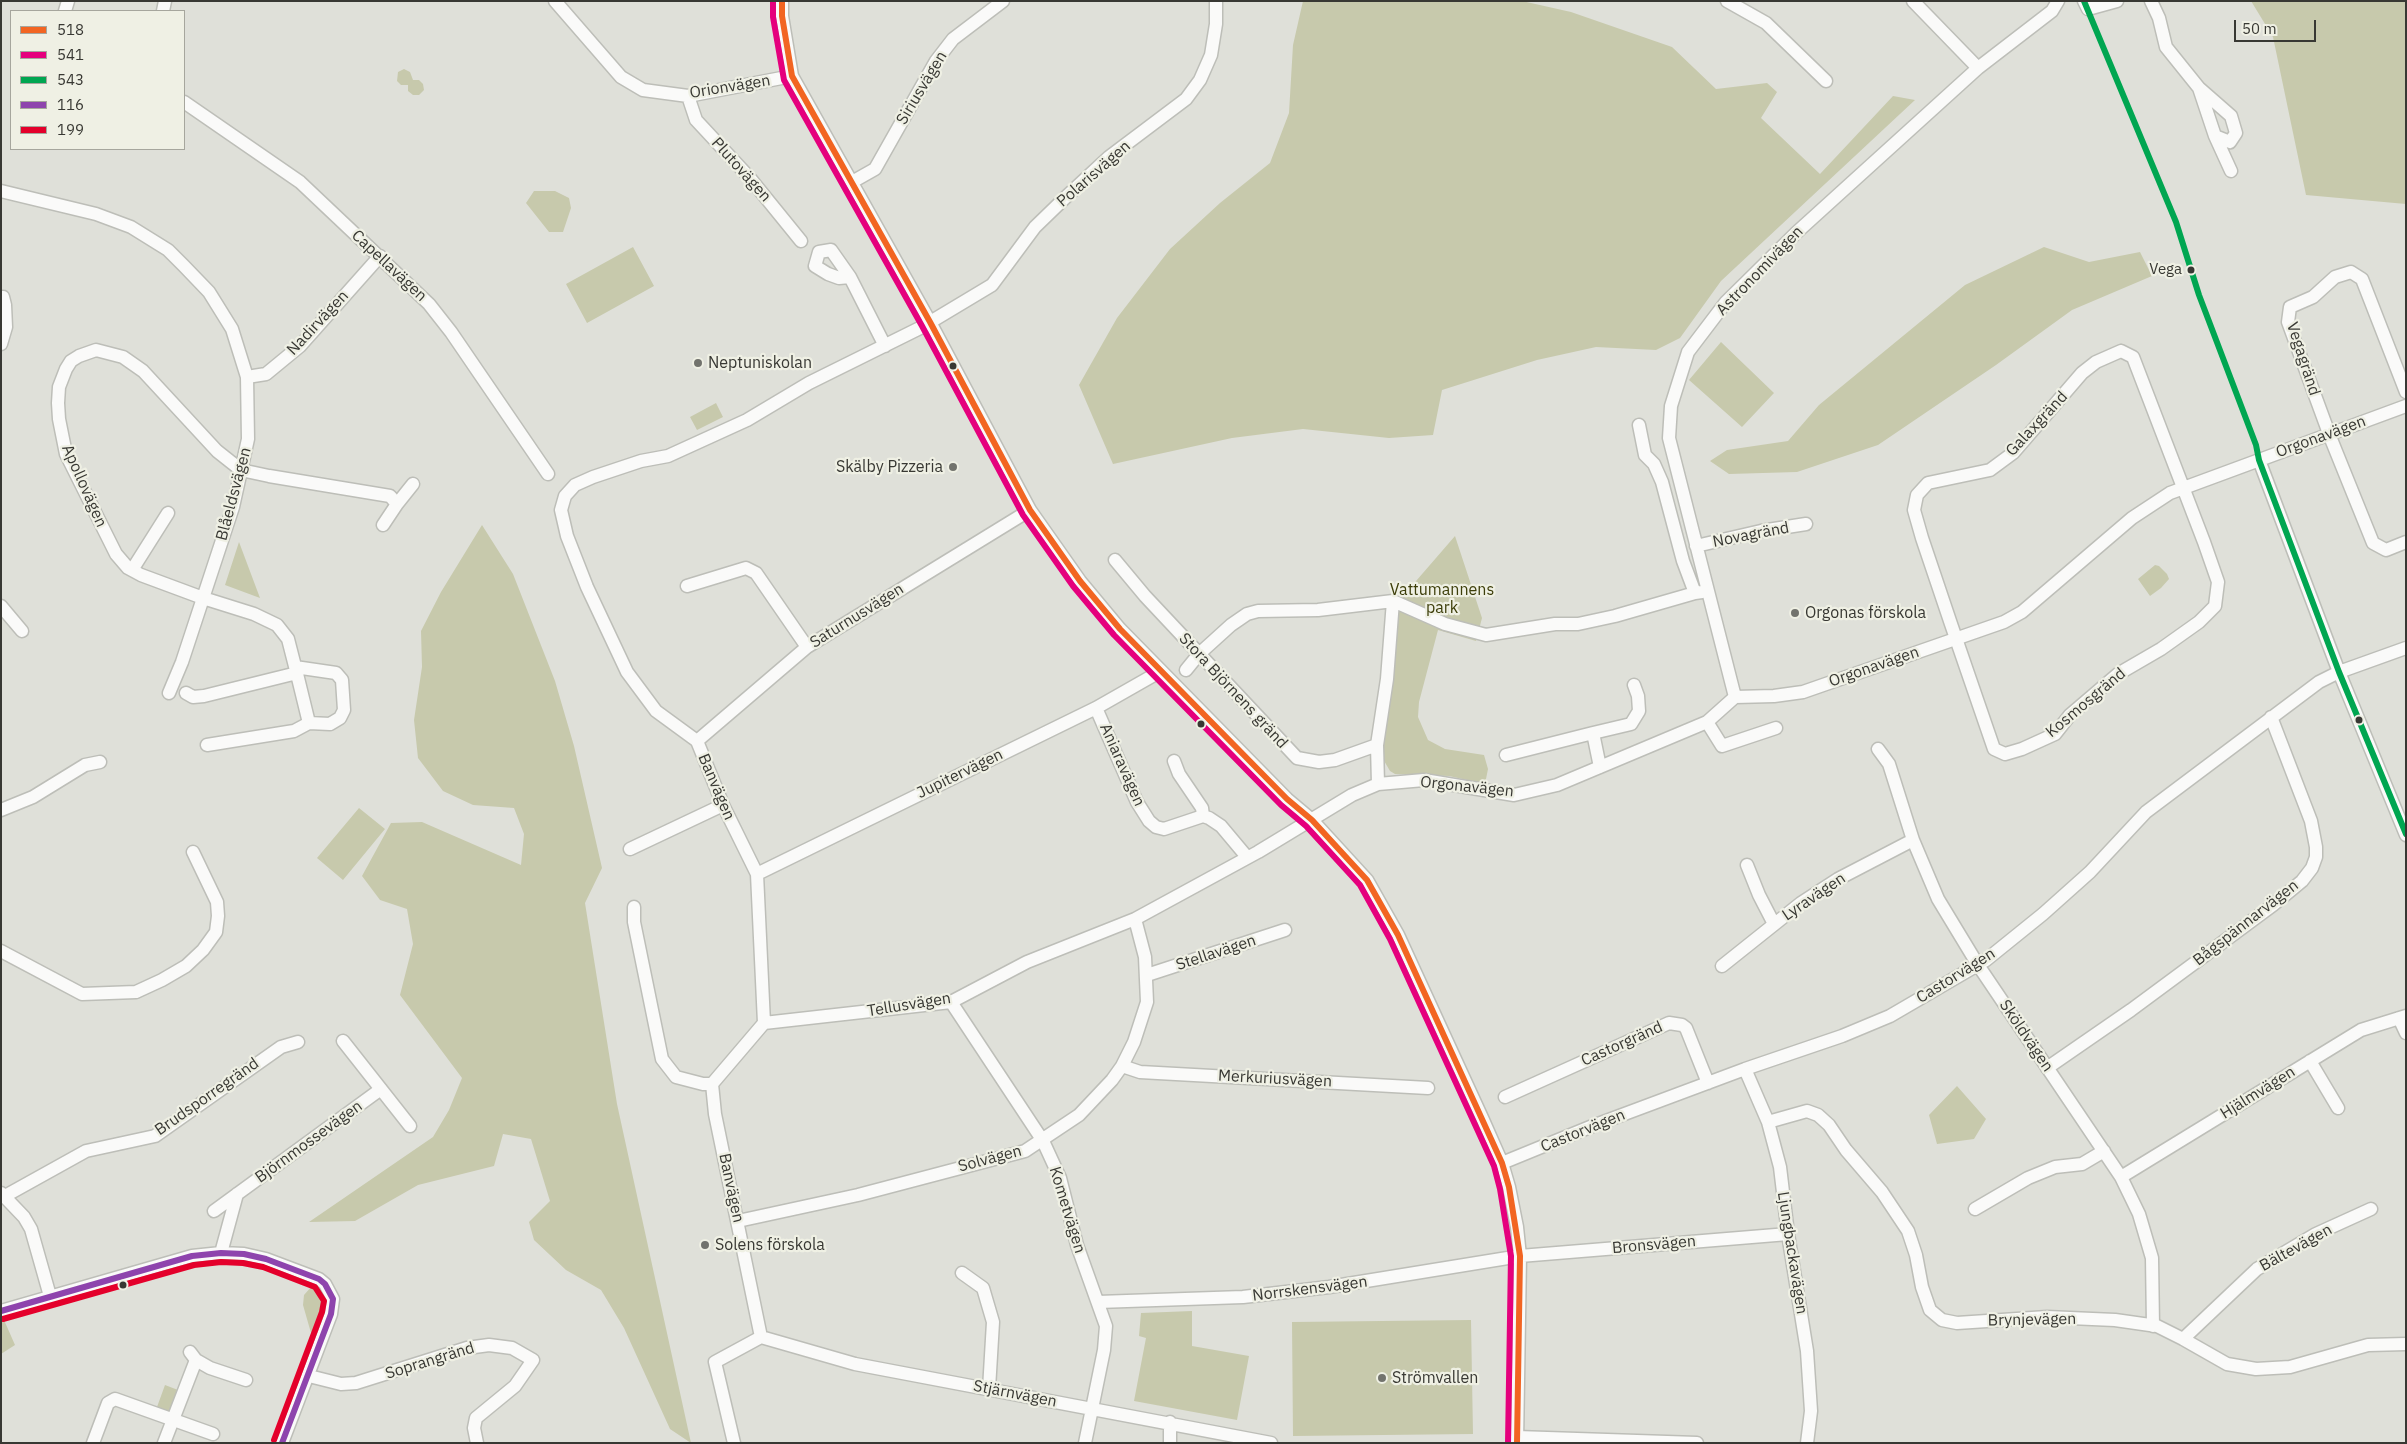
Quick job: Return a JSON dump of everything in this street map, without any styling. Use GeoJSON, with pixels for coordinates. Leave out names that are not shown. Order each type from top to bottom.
{"type":"FeatureCollection","features":[{"type":"Feature","properties":{"kind":"street","name":"Orionvägen"},"geometry":{"type":"LineString","coordinates":[[555,1],[621,77],[643,90],[688,96],[792,76]]}},
{"type":"Feature","properties":{"kind":"street"},"geometry":{"type":"LineString","coordinates":[[782,1],[782,16],[792,76],[930,322],[1030,510],[1080,581],[1120,629],[1287,799],[1312,820],[1367,880],[1398,935],[1502,1163],[1517,1227],[1520,1256],[1517,1440],[1698,1443]]}},
{"type":"Feature","properties":{"kind":"street","name":"Siriusvägen"},"geometry":{"type":"LineString","coordinates":[[852,182],[874,169],[936,60],[953,39],[1003,1]]}},
{"type":"Feature","properties":{"kind":"street","name":"Polarisvägen"},"geometry":{"type":"LineString","coordinates":[[561,510],[565,496],[575,485],[641,461],[668,456],[739,424],[809,383],[930,322],[992,285],[1036,227],[1067,196],[1109,157],[1186,99],[1200,80],[1211,55],[1216,24],[1216,1]]}},
{"type":"Feature","properties":{"kind":"street"},"geometry":{"type":"LineString","coordinates":[[1913,1],[1978,68]]}},
{"type":"Feature","properties":{"kind":"street","name":"Astronomivägen"},"geometry":{"type":"LineString","coordinates":[[1735,697],[1701,592],[1696,546],[1670,438],[1671,406],[1688,352],[1726,302],[1796,233],[1978,68],[2052,11],[2058,1]]}},
{"type":"Feature","properties":{"kind":"street"},"geometry":{"type":"LineString","coordinates":[[2086,5],[2116,1]]}},
{"type":"Feature","properties":{"kind":"street"},"geometry":{"type":"LineString","coordinates":[[2150,1],[2159,18],[2166,47],[2200,88],[2231,116],[2236,133],[2230,142],[2215,136]]}},
{"type":"Feature","properties":{"kind":"street"},"geometry":{"type":"LineString","coordinates":[[1732,2],[1766,23],[1826,81]]}},
{"type":"Feature","properties":{"kind":"street"},"geometry":{"type":"LineString","coordinates":[[2200,88],[2215,136],[2231,171]]}},
{"type":"Feature","properties":{"kind":"street","name":"Plutovägen"},"geometry":{"type":"LineString","coordinates":[[688,96],[696,120],[749,177],[800,242]]}},
{"type":"Feature","properties":{"kind":"street","name":"Capellavägen"},"geometry":{"type":"LineString","coordinates":[[185,103],[300,182],[429,304],[452,332],[548,474]]}},
{"type":"Feature","properties":{"kind":"street","name":"Blåeldsvägen"},"geometry":{"type":"LineString","coordinates":[[1,191],[132,226],[168,250],[210,292],[232,329],[247,377],[248,439],[232,507],[182,662],[169,693]]}},
{"type":"Feature","properties":{"kind":"street","name":"Nadirvägen"},"geometry":{"type":"LineString","coordinates":[[247,377],[266,374],[300,346],[380,256]]}},
{"type":"Feature","properties":{"kind":"street","name":"Vegagränd"},"geometry":{"type":"LineString","coordinates":[[2329,434],[2288,322],[2290,307],[2313,297],[2335,277],[2351,272],[2362,279],[2406,392]]}},
{"type":"Feature","properties":{"kind":"street"},"geometry":{"type":"LineString","coordinates":[[850,277],[885,346]]}},
{"type":"Feature","properties":{"kind":"street"},"geometry":{"type":"LineString","coordinates":[[1,296],[4,297],[6,327],[1,344]]}},
{"type":"Feature","properties":{"kind":"street","name":"Apollovägen"},"geometry":{"type":"LineString","coordinates":[[309,723],[288,639],[277,624],[132,570],[116,554],[66,454],[58,419],[59,387],[71,361],[85,353],[96,350],[115,354],[134,362],[217,451],[241,470],[390,496],[397,504]]}},
{"type":"Feature","properties":{"kind":"street","name":"Galaxgränd"},"geometry":{"type":"LineString","coordinates":[[1957,638],[1914,510],[1917,495],[1928,483],[1990,470],[2013,453],[2054,404],[2096,362],[2121,351],[2133,357],[2182,488]]}},
{"type":"Feature","properties":{"kind":"street","name":"Orgonavägen"},"geometry":{"type":"LineString","coordinates":[[1312,820],[1352,795],[1378,784],[1424,780],[1514,794],[1556,785],[1707,722],[1735,697],[1774,696],[1803,692],[2004,622],[2022,612],[2132,518],[2170,493],[2406,406]]}},
{"type":"Feature","properties":{"kind":"street"},"geometry":{"type":"LineString","coordinates":[[1186,670],[1199,654],[1238,619],[1252,612],[1318,610],[1393,601],[1445,624],[1486,635],[1555,624],[1578,624],[1615,616],[1701,592],[1683,561],[1662,482],[1654,464],[1645,455],[1639,424]]}},
{"type":"Feature","properties":{"kind":"street"},"geometry":{"type":"LineString","coordinates":[[2329,434],[2373,543],[2386,550],[2406,542]]}},
{"type":"Feature","properties":{"kind":"street"},"geometry":{"type":"LineString","coordinates":[[2259,460],[2339,672],[2406,835]]}},
{"type":"Feature","properties":{"kind":"street"},"geometry":{"type":"LineString","coordinates":[[383,525],[413,484]]}},
{"type":"Feature","properties":{"kind":"street","name":"Kosmosgränd"},"geometry":{"type":"LineString","coordinates":[[1957,638],[1994,750],[2006,754],[2022,750],[2054,734],[2070,714],[2118,674],[2161,649],[2199,622],[2214,606],[2218,582],[2182,488]]}},
{"type":"Feature","properties":{"kind":"street","name":"Banvägen"},"geometry":{"type":"LineString","coordinates":[[561,510],[567,536],[587,587],[627,672],[656,711],[697,741],[723,806],[757,874],[764,1023]]}},
{"type":"Feature","properties":{"kind":"street","name":"Saturnusvägen"},"geometry":{"type":"LineString","coordinates":[[697,741],[807,647],[1030,510]]}},
{"type":"Feature","properties":{"kind":"street"},"geometry":{"type":"LineString","coordinates":[[132,570],[168,513]]}},
{"type":"Feature","properties":{"kind":"street","name":"Novagränd"},"geometry":{"type":"LineString","coordinates":[[1696,546],[1761,531],[1806,524]]}},
{"type":"Feature","properties":{"kind":"street","name":"Stora Björnens gränd"},"geometry":{"type":"LineString","coordinates":[[1115,560],[1145,596],[1297,758],[1319,762],[1327,761],[1377,745]]}},
{"type":"Feature","properties":{"kind":"street"},"geometry":{"type":"LineString","coordinates":[[687,586],[746,568],[756,573],[807,647]]}},
{"type":"Feature","properties":{"kind":"street"},"geometry":{"type":"LineString","coordinates":[[1378,784],[1377,745],[1387,679],[1393,601]]}},
{"type":"Feature","properties":{"kind":"street"},"geometry":{"type":"LineString","coordinates":[[1,606],[22,631]]}},
{"type":"Feature","properties":{"kind":"street","name":"Castorvägen"},"geometry":{"type":"LineString","coordinates":[[1502,1163],[1708,1083],[1842,1036],[1890,1016],[1978,965],[2015,937],[2070,890],[2146,812],[2320,682],[2339,672],[2406,648]]}},
{"type":"Feature","properties":{"kind":"street"},"geometry":{"type":"LineString","coordinates":[[186,693],[193,697],[204,696],[296,670],[336,673],[342,680],[344,710],[340,718],[330,724],[309,723],[294,731],[207,745]]}},
{"type":"Feature","properties":{"kind":"street","name":"Jupitervägen"},"geometry":{"type":"LineString","coordinates":[[757,874],[1096,708],[1161,670]]}},
{"type":"Feature","properties":{"kind":"street"},"geometry":{"type":"LineString","coordinates":[[1506,755],[1632,724],[1639,712],[1638,696],[1634,685]]}},
{"type":"Feature","properties":{"kind":"street","name":"Aniaravägen"},"geometry":{"type":"LineString","coordinates":[[1096,708],[1137,802],[1149,821],[1156,827],[1164,829],[1203,816]]}},
{"type":"Feature","properties":{"kind":"street","name":"Bågspännarvägen"},"geometry":{"type":"LineString","coordinates":[[2047,1068],[2132,1010],[2273,905],[2302,881],[2312,868],[2316,857],[2316,847],[2310,821],[2271,717]]}},
{"type":"Feature","properties":{"kind":"street"},"geometry":{"type":"LineString","coordinates":[[1707,722],[1722,746],[1776,728]]}},
{"type":"Feature","properties":{"kind":"street"},"geometry":{"type":"LineString","coordinates":[[1593,733],[1600,767]]}},
{"type":"Feature","properties":{"kind":"street","name":"Sköldvägen"},"geometry":{"type":"LineString","coordinates":[[1878,749],[1889,764],[1913,840],[1938,899],[1978,965],[2121,1177],[2139,1214],[2152,1258],[2153,1326]]}},
{"type":"Feature","properties":{"kind":"street"},"geometry":{"type":"LineString","coordinates":[[1174,761],[1179,774],[1202,808],[1203,816],[1216,821],[1246,857]]}},
{"type":"Feature","properties":{"kind":"street"},"geometry":{"type":"LineString","coordinates":[[1,810],[33,797],[85,765],[100,762]]}},
{"type":"Feature","properties":{"kind":"street"},"geometry":{"type":"LineString","coordinates":[[630,849],[723,806]]}},
{"type":"Feature","properties":{"kind":"street","name":"Tellusvägen"},"geometry":{"type":"LineString","coordinates":[[764,1023],[951,1002],[1027,962],[1135,919],[1312,820]]}},
{"type":"Feature","properties":{"kind":"street","name":"Lyravägen"},"geometry":{"type":"LineString","coordinates":[[1722,966],[1801,903],[1838,880],[1913,840]]}},
{"type":"Feature","properties":{"kind":"street"},"geometry":{"type":"LineString","coordinates":[[1,951],[82,994],[136,992],[162,980],[186,966],[203,950],[216,932],[217,902],[193,852]]}},
{"type":"Feature","properties":{"kind":"street"},"geometry":{"type":"LineString","coordinates":[[1747,865],[1759,895],[1774,924]]}},
{"type":"Feature","properties":{"kind":"street"},"geometry":{"type":"LineString","coordinates":[[634,907],[634,922],[662,1059],[676,1077],[703,1084],[712,1084],[764,1023]]}},
{"type":"Feature","properties":{"kind":"street","name":"Solvägen"},"geometry":{"type":"LineString","coordinates":[[738,1221],[849,1197],[1025,1151],[1079,1115],[1112,1080],[1122,1066],[1134,1042],[1147,1002],[1145,957],[1135,919]]}},
{"type":"Feature","properties":{"kind":"street","name":"Stellavägen"},"geometry":{"type":"LineString","coordinates":[[1147,975],[1285,930]]}},
{"type":"Feature","properties":{"kind":"street","name":"Kometvägen"},"geometry":{"type":"LineString","coordinates":[[951,1002],[1042,1141],[1060,1178],[1077,1245],[1106,1326],[1104,1350],[1085,1443]]}},
{"type":"Feature","properties":{"kind":"street","name":"Hjälmvägen"},"geometry":{"type":"LineString","coordinates":[[2121,1177],[2361,1030],[2402,1017],[2406,1033]]}},
{"type":"Feature","properties":{"kind":"street","name":"Castorgränd"},"geometry":{"type":"LineString","coordinates":[[1504,1097],[1669,1023],[1682,1025],[1686,1028],[1708,1083]]}},
{"type":"Feature","properties":{"kind":"street"},"geometry":{"type":"LineString","coordinates":[[343,1041],[410,1126]]}},
{"type":"Feature","properties":{"kind":"street","name":"Brudsporregränd"},"geometry":{"type":"LineString","coordinates":[[3,1194],[86,1151],[155,1136],[281,1047],[298,1042]]}},
{"type":"Feature","properties":{"kind":"street"},"geometry":{"type":"LineString","coordinates":[[2310,1061],[2338,1108]]}},
{"type":"Feature","properties":{"kind":"street","name":"Merkuriusvägen"},"geometry":{"type":"LineString","coordinates":[[1122,1066],[1140,1072],[1428,1088]]}},
{"type":"Feature","properties":{"kind":"street","name":"Ljungbackavägen"},"geometry":{"type":"LineString","coordinates":[[1745,1069],[1768,1122],[1780,1167],[1788,1234],[1807,1351],[1810,1411],[1807,1443]]}},
{"type":"Feature","properties":{"kind":"street","name":"Banvägen"},"geometry":{"type":"LineString","coordinates":[[712,1084],[715,1114],[761,1337]]}},
{"type":"Feature","properties":{"kind":"street","name":"Björnmossevägen"},"geometry":{"type":"LineString","coordinates":[[214,1210],[381,1089]]}},
{"type":"Feature","properties":{"kind":"street","name":"Brynjevägen"},"geometry":{"type":"LineString","coordinates":[[1768,1122],[1807,1111],[1818,1115],[1829,1125],[1846,1150],[1882,1192],[1908,1231],[1916,1255],[1922,1287],[1930,1310],[1942,1320],[1957,1323],[2047,1317],[2115,1320],[2153,1326],[2183,1339],[2227,1364],[2256,1368],[2290,1367],[2368,1345],[2406,1344]]}},
{"type":"Feature","properties":{"kind":"street"},"geometry":{"type":"LineString","coordinates":[[1975,1209],[2028,1178],[2055,1167],[2082,1164],[2104,1151]]}},
{"type":"Feature","properties":{"kind":"street"},"geometry":{"type":"LineString","coordinates":[[3,1194],[31,1229],[50,1296]]}},
{"type":"Feature","properties":{"kind":"street"},"geometry":{"type":"LineString","coordinates":[[221,1253],[237,1194]]}},
{"type":"Feature","properties":{"kind":"street","name":"Bältevägen"},"geometry":{"type":"LineString","coordinates":[[2183,1339],[2256,1269],[2316,1234],[2371,1209]]}},
{"type":"Feature","properties":{"kind":"street","name":"Bronsvägen"},"geometry":{"type":"LineString","coordinates":[[1520,1256],[1788,1234]]}},
{"type":"Feature","properties":{"kind":"street"},"geometry":{"type":"LineString","coordinates":[[1,1311],[192,1256],[221,1253],[244,1254],[319,1279],[329,1290],[333,1299],[332,1306],[309,1376],[282,1443]]}},
{"type":"Feature","properties":{"kind":"street","name":"Norrskensvägen"},"geometry":{"type":"LineString","coordinates":[[1098,1302],[1243,1297],[1338,1286],[1520,1256]]}},
{"type":"Feature","properties":{"kind":"street"},"geometry":{"type":"LineString","coordinates":[[962,1273],[983,1288],[993,1322],[989,1388]]}},
{"type":"Feature","properties":{"kind":"street"},"geometry":{"type":"LineString","coordinates":[[734,1443],[715,1362],[761,1337]]}},
{"type":"Feature","properties":{"kind":"street","name":"Stjärnvägen"},"geometry":{"type":"LineString","coordinates":[[761,1337],[855,1364],[989,1388],[1092,1410],[1170,1422],[1270,1443]]}},
{"type":"Feature","properties":{"kind":"street","name":"Soprangränd"},"geometry":{"type":"LineString","coordinates":[[309,1376],[341,1384],[356,1383],[468,1348],[489,1345],[512,1348],[533,1360],[515,1386],[476,1418],[474,1428],[477,1443]]}},
{"type":"Feature","properties":{"kind":"street"},"geometry":{"type":"LineString","coordinates":[[164,1443],[193,1356],[210,1368],[246,1380]]}},
{"type":"Feature","properties":{"kind":"street"},"geometry":{"type":"LineString","coordinates":[[93,1443],[108,1403],[115,1399],[213,1434]]}},
{"type":"Feature","properties":{"kind":"street"},"geometry":{"type":"LineString","coordinates":[[1170,1422],[1170,1443]]}},
{"type":"Feature","properties":{"kind":"green space"},"geometry":{"type":"Polygon","coordinates":[[[1303,1],[1522,1],[1571,12],[1672,47],[1716,89],[1767,83],[1777,92],[1761,118],[1820,174],[1893,96],[1915,100],[1721,281],[1680,338],[1656,350],[1596,347],[1537,360],[1442,390],[1433,435],[1389,438],[1303,429],[1232,438],[1113,464],[1079,385],[1117,318],[1170,249],[1220,203],[1270,163],[1289,113],[1293,45],[1303,1]]]}},
{"type":"Feature","properties":{"kind":"green space"},"geometry":{"type":"Polygon","coordinates":[[[2251,1],[2406,1],[2406,204],[2306,195],[2273,37],[2251,1]]]}},
{"type":"Feature","properties":{"kind":"green space"},"geometry":{"type":"Polygon","coordinates":[[[404,69],[410,72],[413,80],[419,80],[423,84],[424,90],[419,95],[413,95],[408,91],[408,85],[401,85],[397,81],[398,72],[404,69]]]}},
{"type":"Feature","properties":{"kind":"green space"},"geometry":{"type":"Polygon","coordinates":[[[534,191],[555,191],[569,198],[571,208],[563,232],[549,232],[526,203],[534,191]]]}},
{"type":"Feature","properties":{"kind":"green space"},"geometry":{"type":"Polygon","coordinates":[[[633,247],[654,286],[587,323],[566,284],[633,247]]]}},
{"type":"Feature","properties":{"kind":"green space"},"geometry":{"type":"Polygon","coordinates":[[[2044,247],[2089,262],[2140,252],[2152,276],[2072,310],[1996,365],[1878,445],[1797,472],[1729,474],[1710,461],[1727,450],[1788,441],[1819,405],[1965,285],[2044,247]]]}},
{"type":"Feature","properties":{"kind":"green space"},"geometry":{"type":"Polygon","coordinates":[[[1721,342],[1774,393],[1742,427],[1689,380],[1721,342]]]}},
{"type":"Feature","properties":{"kind":"green space"},"geometry":{"type":"Polygon","coordinates":[[[716,403],[723,417],[697,430],[690,417],[716,403]]]}},
{"type":"Feature","properties":{"kind":"green space"},"geometry":{"type":"Polygon","coordinates":[[[482,525],[513,574],[555,681],[574,746],[602,868],[585,903],[617,1104],[691,1443],[670,1429],[624,1328],[601,1290],[566,1270],[534,1240],[529,1222],[550,1201],[531,1139],[503,1134],[494,1166],[418,1185],[355,1221],[309,1222],[433,1137],[449,1110],[462,1078],[400,995],[413,944],[407,909],[380,900],[362,876],[391,823],[422,822],[521,865],[524,834],[514,808],[473,805],[443,791],[418,758],[414,720],[422,667],[421,631],[441,592],[482,525]]]}},
{"type":"Feature","properties":{"kind":"green space","name":"Vattumannens park"},"geometry":{"type":"Polygon","coordinates":[[[1455,536],[1482,618],[1476,641],[1438,630],[1419,702],[1418,717],[1428,740],[1445,749],[1484,755],[1488,769],[1485,784],[1449,776],[1395,774],[1390,771],[1383,759],[1382,744],[1397,603],[1455,536]]]}},
{"type":"Feature","properties":{"kind":"green space"},"geometry":{"type":"Polygon","coordinates":[[[239,542],[260,598],[225,585],[239,542]]]}},
{"type":"Feature","properties":{"kind":"green space"},"geometry":{"type":"Polygon","coordinates":[[[2155,565],[2159,566],[2167,574],[2169,579],[2150,596],[2138,579],[2155,565]]]}},
{"type":"Feature","properties":{"kind":"green space"},"geometry":{"type":"Polygon","coordinates":[[[359,808],[385,829],[343,880],[317,858],[359,808]]]}},
{"type":"Feature","properties":{"kind":"green space"},"geometry":{"type":"Polygon","coordinates":[[[1957,1086],[1986,1119],[1974,1139],[1937,1144],[1929,1115],[1957,1086]]]}},
{"type":"Feature","properties":{"kind":"green space"},"geometry":{"type":"Polygon","coordinates":[[[312,1286],[316,1287],[322,1295],[322,1315],[313,1340],[303,1305],[304,1295],[312,1286]]]}},
{"type":"Feature","properties":{"kind":"green space"},"geometry":{"type":"Polygon","coordinates":[[[1192,1311],[1192,1346],[1249,1356],[1237,1420],[1134,1401],[1146,1338],[1139,1336],[1141,1313],[1192,1311]]]}},
{"type":"Feature","properties":{"kind":"green space"},"geometry":{"type":"Polygon","coordinates":[[[1,1320],[4,1320],[15,1345],[1,1354],[1,1320]]]}},
{"type":"Feature","properties":{"kind":"green space","name":"Strömvallen"},"geometry":{"type":"Polygon","coordinates":[[[1471,1320],[1473,1434],[1293,1436],[1292,1322],[1471,1320]]]}},
{"type":"Feature","properties":{"kind":"green space"},"geometry":{"type":"Polygon","coordinates":[[[165,1385],[178,1390],[169,1412],[157,1407],[165,1385]]]}},
{"type":"Feature","properties":{"kind":"transit line","name":"541"},"geometry":{"type":"LineString","coordinates":[[773,1],[773,17],[784,80],[922,326],[1023,515],[1073,586],[1114,635],[1281,805],[1306,826],[1360,885],[1390,939],[1494,1166],[1500,1189],[1511,1256],[1508,1443]]}},
{"type":"Feature","properties":{"kind":"transit line","name":"518"},"geometry":{"type":"LineString","coordinates":[[782,1],[782,16],[792,76],[930,322],[1030,510],[1080,581],[1120,629],[1287,799],[1312,820],[1367,880],[1398,935],[1502,1163],[1509,1187],[1520,1256],[1517,1443]]}},
{"type":"Feature","properties":{"kind":"transit line","name":"543"},"geometry":{"type":"LineString","coordinates":[[2084,1],[2176,222],[2199,295],[2256,445],[2259,460],[2339,672],[2406,834]]}},
{"type":"Feature","properties":{"kind":"transit line","name":"116"},"geometry":{"type":"LineString","coordinates":[[1,1311],[192,1256],[221,1253],[244,1254],[266,1259],[319,1279],[325,1284],[333,1299],[331,1314],[282,1443]]}},
{"type":"Feature","properties":{"kind":"transit line","name":"199"},"geometry":{"type":"LineString","coordinates":[[3,1319],[194,1265],[221,1262],[243,1263],[263,1267],[315,1287],[324,1301],[322,1312],[274,1440]]}},
{"type":"Feature","properties":{"kind":"place","name":"Vega"},"geometry":{"type":"Point","coordinates":[2191,270]}},
{"type":"Feature","properties":{"kind":"place","name":"Neptuniskolan"},"geometry":{"type":"Point","coordinates":[698,363]}},
{"type":"Feature","properties":{"kind":"place","name":"Skälby Pizzeria"},"geometry":{"type":"Point","coordinates":[953,467]}},
{"type":"Feature","properties":{"kind":"place","name":"Orgonas förskola"},"geometry":{"type":"Point","coordinates":[1795,613]}},
{"type":"Feature","properties":{"kind":"place","name":"Solens förskola"},"geometry":{"type":"Point","coordinates":[705,1245]}},
{"type":"Feature","properties":{"kind":"place","name":"Strömvallen"},"geometry":{"type":"Point","coordinates":[1382,1378]}}]}
